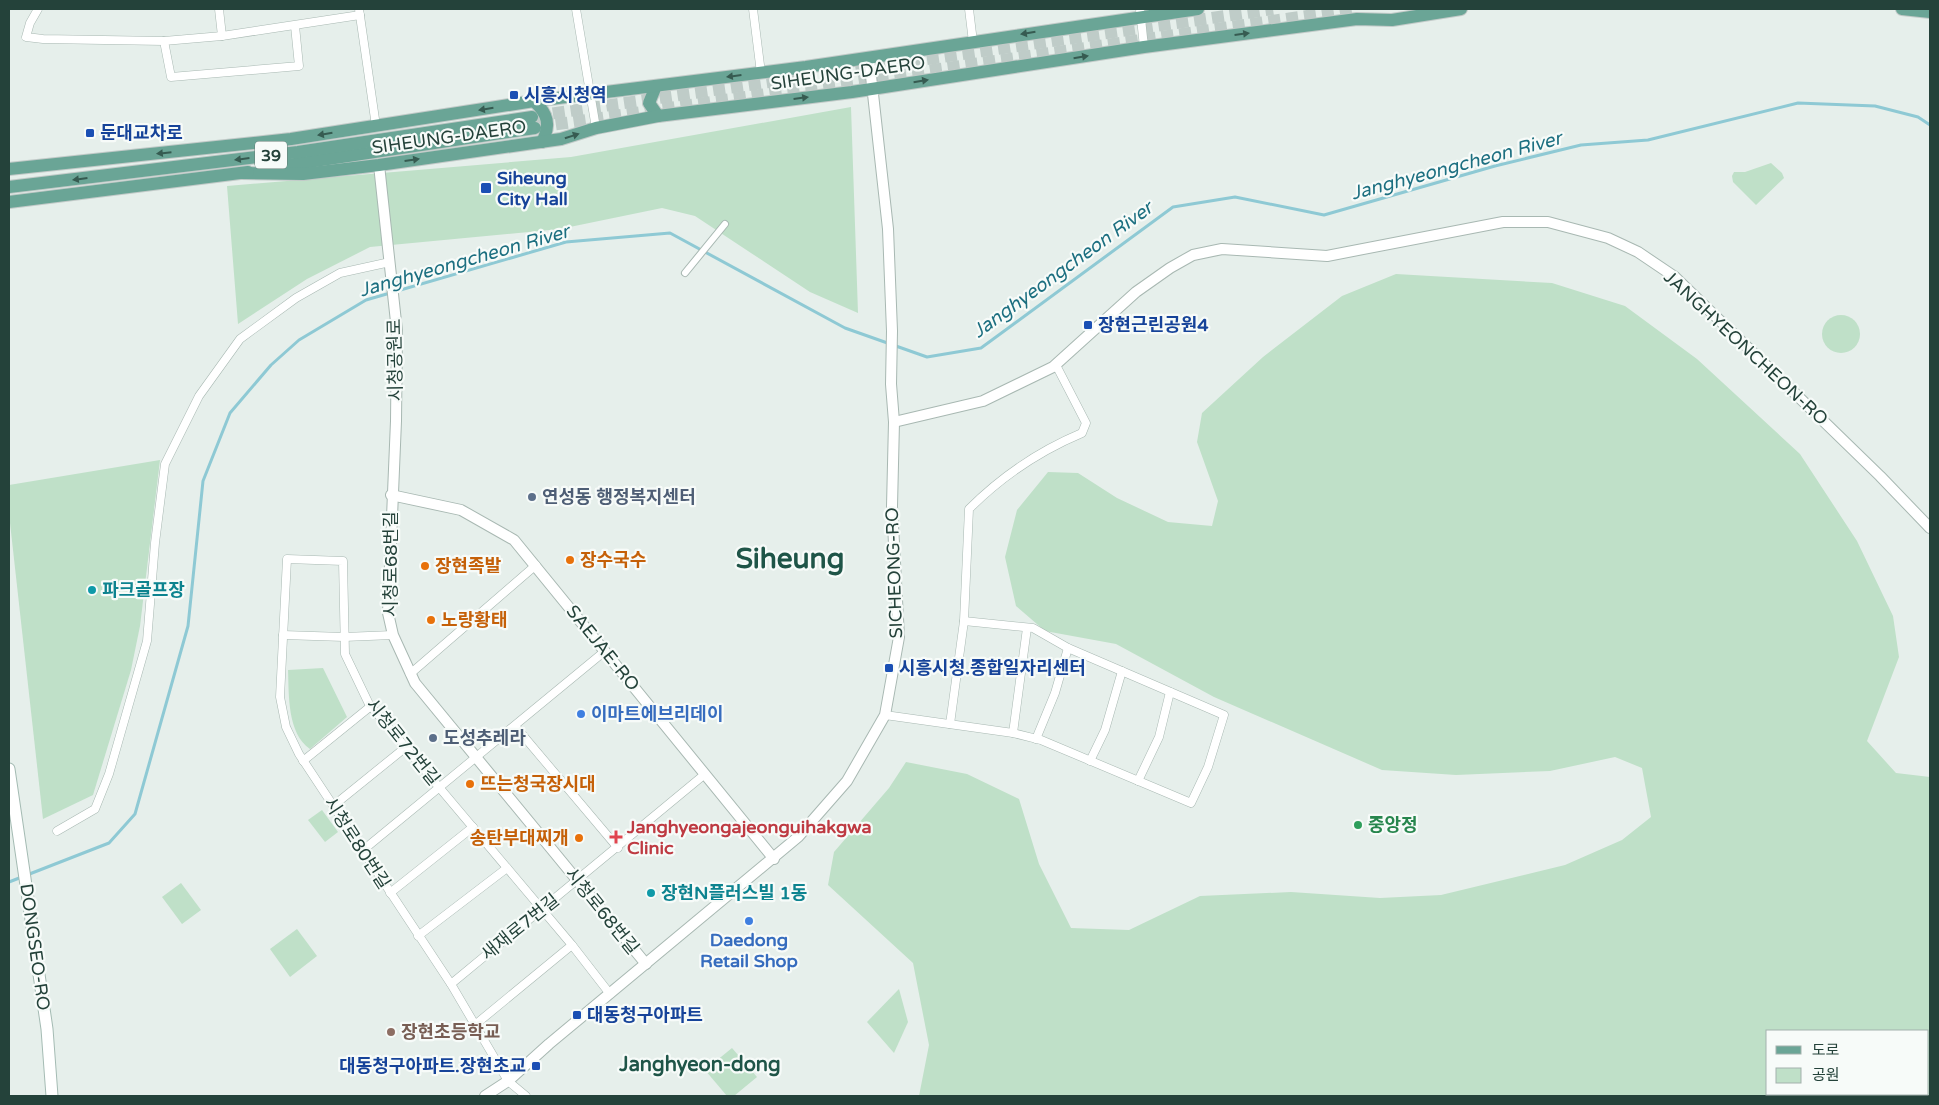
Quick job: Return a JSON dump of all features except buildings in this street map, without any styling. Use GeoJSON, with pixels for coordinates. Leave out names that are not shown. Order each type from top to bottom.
{"type":"FeatureCollection","features":[{"type":"Feature","properties":{"kind":"main road","name":"SIHEUNG-DAERO"},"geometry":{"type":"LineString","coordinates":[[10,167],[85,162],[291,139],[534,101],[869,58],[1141,13],[1198,9]]}},
{"type":"Feature","properties":{"kind":"main road","name":"SIHEUNG-DAERO"},"geometry":{"type":"LineString","coordinates":[[242,173],[303,174],[380,165],[561,139],[596,128],[658,116],[872,89],[1356,14],[1392,20],[1429,11],[1461,9]]}},
{"type":"Feature","properties":{"kind":"main road"},"geometry":{"type":"LineString","coordinates":[[1902,9],[1930,12]]}},
{"type":"Feature","properties":{"kind":"main road"},"geometry":{"type":"LineString","coordinates":[[656,86],[649,103],[658,116]]}},
{"type":"Feature","properties":{"kind":"main road"},"geometry":{"type":"LineString","coordinates":[[534,101],[544,110],[548,121],[548,132],[542,142]]}},
{"type":"Feature","properties":{"kind":"main road","name":"SIHEUNG-DAERO"},"geometry":{"type":"LineString","coordinates":[[9,187],[534,122],[242,173],[9,202]]}},
{"type":"Feature","properties":{"kind":"main road","name":"DONGSEO-RO"},"geometry":{"type":"LineString","coordinates":[[9,769],[47,1029],[52,1096]]}},
{"type":"Feature","properties":{"kind":"street"},"geometry":{"type":"LineString","coordinates":[[38,9],[30,23],[26,37],[43,39],[164,41],[222,36],[295,26],[359,12],[376,126]]}},
{"type":"Feature","properties":{"kind":"street"},"geometry":{"type":"LineString","coordinates":[[220,9],[222,36]]}},
{"type":"Feature","properties":{"kind":"street"},"geometry":{"type":"LineString","coordinates":[[576,9],[596,128]]}},
{"type":"Feature","properties":{"kind":"street"},"geometry":{"type":"LineString","coordinates":[[753,9],[761,73]]}},
{"type":"Feature","properties":{"kind":"street"},"geometry":{"type":"LineString","coordinates":[[968,9],[973,42]]}},
{"type":"Feature","properties":{"kind":"street"},"geometry":{"type":"LineString","coordinates":[[1141,13],[1144,47]]}},
{"type":"Feature","properties":{"kind":"street"},"geometry":{"type":"LineString","coordinates":[[164,41],[171,77],[298,66],[295,26]]}},
{"type":"Feature","properties":{"kind":"street","name":"SICHEONG-RO"},"geometry":{"type":"LineString","coordinates":[[485,1096],[508,1081],[798,837],[848,781],[885,715],[899,637],[892,506],[894,422],[891,384],[892,331],[888,229],[869,58]]}},
{"type":"Feature","properties":{"kind":"street","name":"시청공원로"},"geometry":{"type":"LineString","coordinates":[[380,165],[397,331],[396,421],[391,495]]}},
{"type":"Feature","properties":{"kind":"street","name":"JANGHYEONCHEON-RO"},"geometry":{"type":"LineString","coordinates":[[894,422],[983,401],[1056,365],[1136,292],[1193,255],[1222,249],[1327,256],[1503,222],[1548,222],[1608,238],[1638,252],[1675,277],[1880,476],[1930,528]]}},
{"type":"Feature","properties":{"kind":"street"},"geometry":{"type":"LineString","coordinates":[[685,273],[725,224]]}},
{"type":"Feature","properties":{"kind":"street"},"geometry":{"type":"LineString","coordinates":[[57,831],[95,809],[109,774],[147,642],[154,543],[165,464],[198,396],[240,340],[296,298],[340,273],[390,262]]}},
{"type":"Feature","properties":{"kind":"street"},"geometry":{"type":"LineString","coordinates":[[950,724],[964,621],[969,509],[987,491],[1024,463],[1059,443],[1082,433],[1086,423],[1056,365]]}},
{"type":"Feature","properties":{"kind":"street","name":"SAEJAE-RO"},"geometry":{"type":"LineString","coordinates":[[391,495],[461,510],[514,540],[774,859]]}},
{"type":"Feature","properties":{"kind":"street","name":"시청로68번길"},"geometry":{"type":"LineString","coordinates":[[391,495],[388,614],[393,635],[410,674],[415,683],[646,964]]}},
{"type":"Feature","properties":{"kind":"street","name":"시청로72번길"},"geometry":{"type":"LineString","coordinates":[[287,559],[343,561],[345,654],[371,706],[543,909],[610,994]]}},
{"type":"Feature","properties":{"kind":"street","name":"시청로80번길"},"geometry":{"type":"LineString","coordinates":[[287,559],[280,697],[286,727],[303,761],[451,984],[508,1081],[526,1096]]}},
{"type":"Feature","properties":{"kind":"street"},"geometry":{"type":"LineString","coordinates":[[410,674],[536,565]]}},
{"type":"Feature","properties":{"kind":"street"},"geometry":{"type":"LineString","coordinates":[[885,715],[1013,733],[1036,739],[1191,803],[1208,767],[1224,715],[1068,648],[1033,628],[964,621]]}},
{"type":"Feature","properties":{"kind":"street"},"geometry":{"type":"LineString","coordinates":[[1013,733],[1026,628]]}},
{"type":"Feature","properties":{"kind":"street"},"geometry":{"type":"LineString","coordinates":[[283,635],[344,637],[393,635]]}},
{"type":"Feature","properties":{"kind":"street"},"geometry":{"type":"LineString","coordinates":[[1036,739],[1055,693],[1068,648]]}},
{"type":"Feature","properties":{"kind":"street"},"geometry":{"type":"LineString","coordinates":[[362,851],[441,788],[605,651]]}},
{"type":"Feature","properties":{"kind":"street"},"geometry":{"type":"LineString","coordinates":[[1090,760],[1105,730],[1122,671]]}},
{"type":"Feature","properties":{"kind":"street"},"geometry":{"type":"LineString","coordinates":[[1138,781],[1159,737],[1170,692]]}},
{"type":"Feature","properties":{"kind":"street"},"geometry":{"type":"LineString","coordinates":[[303,761],[371,706]]}},
{"type":"Feature","properties":{"kind":"street"},"geometry":{"type":"LineString","coordinates":[[515,726],[618,848]]}},
{"type":"Feature","properties":{"kind":"street"},"geometry":{"type":"LineString","coordinates":[[333,806],[406,747]]}},
{"type":"Feature","properties":{"kind":"street","name":"새재로7번길"},"geometry":{"type":"LineString","coordinates":[[451,984],[618,848],[705,774]]}},
{"type":"Feature","properties":{"kind":"street"},"geometry":{"type":"LineString","coordinates":[[390,893],[473,827]]}},
{"type":"Feature","properties":{"kind":"street"},"geometry":{"type":"LineString","coordinates":[[418,936],[507,868]]}},
{"type":"Feature","properties":{"kind":"street"},"geometry":{"type":"LineString","coordinates":[[476,1024],[572,945]]}},
{"type":"Feature","properties":{"kind":"green space"},"geometry":{"type":"Polygon","coordinates":[[[851,107],[858,313],[810,292],[695,216],[662,208],[560,229],[370,247],[307,279],[238,324],[227,186],[571,157],[851,107]]]}},
{"type":"Feature","properties":{"kind":"green space"},"geometry":{"type":"Polygon","coordinates":[[[1771,163],[1782,173],[1784,178],[1756,205],[1733,182],[1732,176],[1734,172],[1745,172],[1771,163]]]}},
{"type":"Feature","properties":{"kind":"green space"},"geometry":{"type":"Polygon","coordinates":[[[1396,274],[1552,283],[1625,306],[1697,359],[1800,454],[1857,541],[1893,616],[1899,657],[1867,741],[1896,773],[1930,777],[1930,1096],[919,1096],[929,1045],[913,963],[828,885],[834,852],[889,788],[906,762],[967,774],[1019,799],[1039,864],[1071,928],[1129,930],[1200,896],[1291,892],[1380,898],[1441,895],[1565,865],[1622,840],[1651,817],[1642,768],[1615,757],[1550,771],[1456,775],[1382,770],[1214,697],[1116,644],[1045,631],[1016,606],[1005,557],[1017,510],[1048,472],[1078,473],[1117,498],[1168,522],[1212,526],[1218,501],[1197,442],[1202,413],[1263,357],[1342,296],[1396,274]]]}},
{"type":"Feature","properties":{"kind":"green space"},"geometry":{"type":"Polygon","coordinates":[[[1841,315],[1855,320],[1860,334],[1855,348],[1841,353],[1827,348],[1822,334],[1827,320],[1841,315]]]}},
{"type":"Feature","properties":{"kind":"green space"},"geometry":{"type":"Polygon","coordinates":[[[160,460],[140,626],[131,670],[93,795],[43,819],[9,514],[9,485],[160,460]]]}},
{"type":"Feature","properties":{"kind":"green space"},"geometry":{"type":"Polygon","coordinates":[[[323,668],[347,717],[310,749],[302,742],[293,724],[289,702],[288,670],[323,668]]]}},
{"type":"Feature","properties":{"kind":"green space"},"geometry":{"type":"Polygon","coordinates":[[[322,810],[338,832],[325,842],[308,820],[322,810]]]}},
{"type":"Feature","properties":{"kind":"green space"},"geometry":{"type":"Polygon","coordinates":[[[181,883],[201,910],[182,924],[162,897],[181,883]]]}},
{"type":"Feature","properties":{"kind":"green space"},"geometry":{"type":"Polygon","coordinates":[[[297,929],[317,956],[290,977],[270,949],[297,929]]]}},
{"type":"Feature","properties":{"kind":"green space"},"geometry":{"type":"Polygon","coordinates":[[[899,989],[908,1022],[894,1053],[867,1022],[899,989]]]}},
{"type":"Feature","properties":{"kind":"green space"},"geometry":{"type":"Polygon","coordinates":[[[732,1048],[757,1077],[734,1096],[727,1096],[705,1070],[732,1048]]]}},
{"type":"Feature","properties":{"kind":"waterway","name":"Janghyeongcheon River"},"geometry":{"type":"LineString","coordinates":[[9,882],[109,843],[135,814],[188,626],[203,481],[230,413],[271,365],[299,340],[366,300],[566,242],[670,233],[845,328],[927,357],[981,348],[1173,207],[1235,197],[1324,215],[1495,166],[1581,145],[1648,140],[1798,103],[1875,106],[1918,117],[1930,125]]}},
{"type":"Feature","properties":{"kind":"tunnel"},"geometry":{"type":"LineString","coordinates":[[535,116],[1273,9]]}},
{"type":"Feature","properties":{"kind":"tunnel"},"geometry":{"type":"LineString","coordinates":[[538,127],[1355,9]]}},
{"type":"Feature","properties":{"kind":"place","name":"시흥시청역"},"geometry":{"type":"Point","coordinates":[514,95]}},
{"type":"Feature","properties":{"kind":"place","name":"둔대교차로"},"geometry":{"type":"Point","coordinates":[90,133]}},
{"type":"Feature","properties":{"kind":"place","name":"Siheung City Hall"},"geometry":{"type":"Point","coordinates":[486,188]}},
{"type":"Feature","properties":{"kind":"place","name":"장현근린공원4"},"geometry":{"type":"Point","coordinates":[1088,325]}},
{"type":"Feature","properties":{"kind":"place","name":"연성동 행정복지센터"},"geometry":{"type":"Point","coordinates":[532,497]}},
{"type":"Feature","properties":{"kind":"place","name":"장수국수"},"geometry":{"type":"Point","coordinates":[570,560]}},
{"type":"Feature","properties":{"kind":"place","name":"장현족발"},"geometry":{"type":"Point","coordinates":[425,566]}},
{"type":"Feature","properties":{"kind":"place","name":"파크골프장"},"geometry":{"type":"Point","coordinates":[92,590]}},
{"type":"Feature","properties":{"kind":"place","name":"노랑황태"},"geometry":{"type":"Point","coordinates":[431,620]}},
{"type":"Feature","properties":{"kind":"place","name":"시흥시청.종합일자리센터"},"geometry":{"type":"Point","coordinates":[889,668]}},
{"type":"Feature","properties":{"kind":"place","name":"이마트에브리데이"},"geometry":{"type":"Point","coordinates":[581,714]}},
{"type":"Feature","properties":{"kind":"place","name":"도성추레라"},"geometry":{"type":"Point","coordinates":[433,738]}},
{"type":"Feature","properties":{"kind":"place","name":"뜨는청국장시대"},"geometry":{"type":"Point","coordinates":[470,784]}},
{"type":"Feature","properties":{"kind":"place","name":"중앙정"},"geometry":{"type":"Point","coordinates":[1358,825]}},
{"type":"Feature","properties":{"kind":"place","name":"Janghyeongajeonguihakgwa Clinic"},"geometry":{"type":"Point","coordinates":[616,837]}},
{"type":"Feature","properties":{"kind":"place","name":"송탄부대찌개"},"geometry":{"type":"Point","coordinates":[579,838]}},
{"type":"Feature","properties":{"kind":"place","name":"장현N플러스빌 1동"},"geometry":{"type":"Point","coordinates":[651,893]}},
{"type":"Feature","properties":{"kind":"place","name":"Daedong Retail Shop"},"geometry":{"type":"Point","coordinates":[749,921]}},
{"type":"Feature","properties":{"kind":"place","name":"대동청구아파트"},"geometry":{"type":"Point","coordinates":[577,1015]}},
{"type":"Feature","properties":{"kind":"place","name":"장현초등학교"},"geometry":{"type":"Point","coordinates":[391,1032]}},
{"type":"Feature","properties":{"kind":"place","name":"대동청구아파트.장현초교"},"geometry":{"type":"Point","coordinates":[536,1066]}},
{"type":"Feature","properties":{"kind":"district","name":"Siheung"},"geometry":{"type":"Point","coordinates":[790,558]}},
{"type":"Feature","properties":{"kind":"district","name":"Janghyeon-dong"},"geometry":{"type":"Point","coordinates":[700,1064]}}]}
